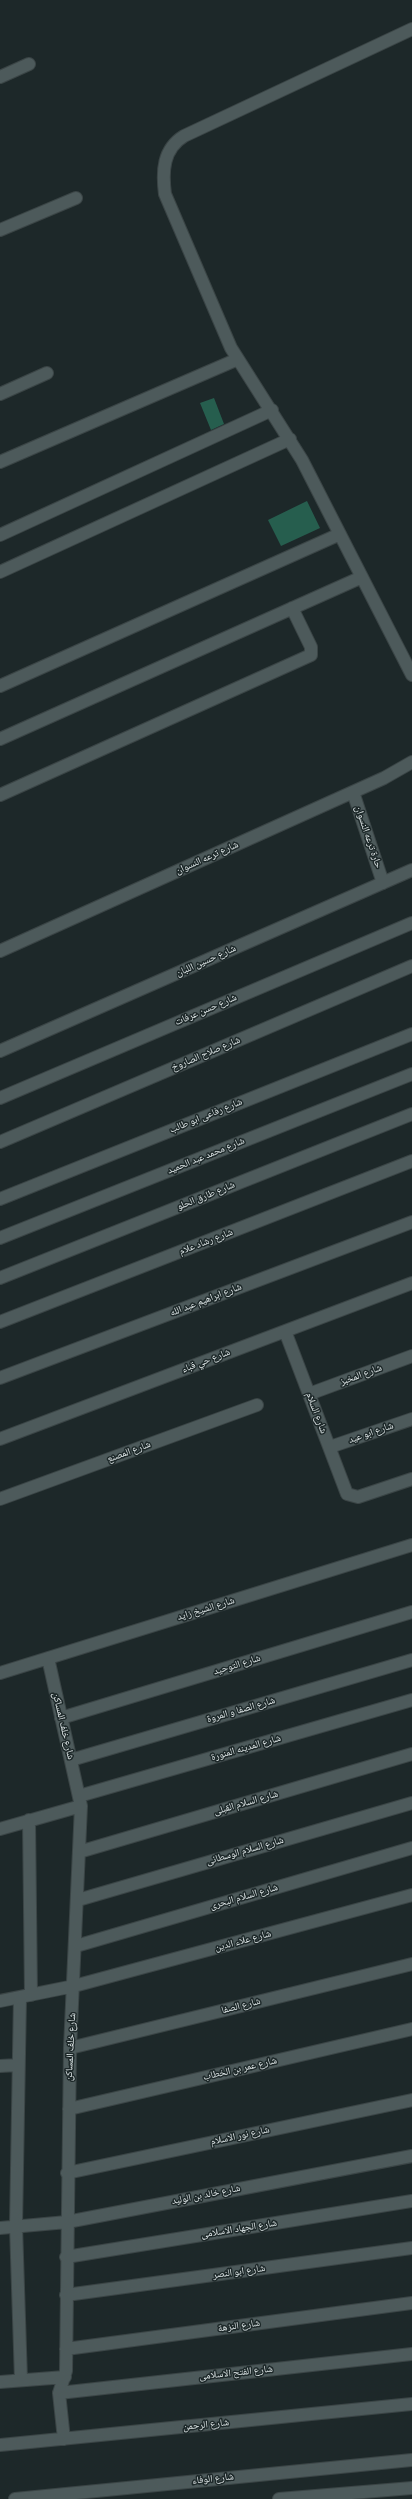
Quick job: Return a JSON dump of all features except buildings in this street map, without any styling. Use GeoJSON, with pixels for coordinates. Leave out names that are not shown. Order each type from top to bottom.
{"type":"FeatureCollection","features":[{"type":"Feature","properties":{"kind":"street"},"geometry":{"type":"LineString","coordinates":[[412,29],[173,143],[165,160],[163,178],[165,194],[226,337],[238,359],[290,439],[412,675]]}},
{"type":"Feature","properties":{"kind":"street"},"geometry":{"type":"LineString","coordinates":[[0,77],[30,64]]}},
{"type":"Feature","properties":{"kind":"street"},"geometry":{"type":"LineString","coordinates":[[0,230],[76,198]]}},
{"type":"Feature","properties":{"kind":"street"},"geometry":{"type":"LineString","coordinates":[[0,462],[238,359]]}},
{"type":"Feature","properties":{"kind":"street"},"geometry":{"type":"LineString","coordinates":[[0,394],[47,373]]}},
{"type":"Feature","properties":{"kind":"street"},"geometry":{"type":"LineString","coordinates":[[0,535],[272,410]]}},
{"type":"Feature","properties":{"kind":"street"},"geometry":{"type":"LineString","coordinates":[[0,572],[290,439]]}},
{"type":"Feature","properties":{"kind":"street"},"geometry":{"type":"LineString","coordinates":[[0,686],[340,534]]}},
{"type":"Feature","properties":{"kind":"street"},"geometry":{"type":"LineString","coordinates":[[0,739],[362,577]]}},
{"type":"Feature","properties":{"kind":"street"},"geometry":{"type":"LineString","coordinates":[[0,795],[311,655],[311,647],[292,608]]}},
{"type":"Feature","properties":{"kind":"street","name":"شارع ترعه النسوان"},"geometry":{"type":"LineString","coordinates":[[0,951],[353,792],[412,762]]}},
{"type":"Feature","properties":{"kind":"street","name":"حارة ترعه النسوان"},"geometry":{"type":"LineString","coordinates":[[353,792],[383,883]]}},
{"type":"Feature","properties":{"kind":"street","name":"شارع حسين اللبان"},"geometry":{"type":"LineString","coordinates":[[0,1051],[412,870]]}},
{"type":"Feature","properties":{"kind":"street","name":"شارع حسن عرفات"},"geometry":{"type":"LineString","coordinates":[[0,1098],[412,922]]}},
{"type":"Feature","properties":{"kind":"street","name":"شارع صلاح الصاروخ"},"geometry":{"type":"LineString","coordinates":[[0,1142],[412,966]]}},
{"type":"Feature","properties":{"kind":"street","name":"شارع رفاعى ابو طالب"},"geometry":{"type":"LineString","coordinates":[[0,1199],[412,1034]]}},
{"type":"Feature","properties":{"kind":"street","name":"شارع محمد عبد الحميد"},"geometry":{"type":"LineString","coordinates":[[0,1238],[412,1074]]}},
{"type":"Feature","properties":{"kind":"street","name":"شارع طارق الحلو"},"geometry":{"type":"LineString","coordinates":[[0,1278],[412,1114]]}},
{"type":"Feature","properties":{"kind":"street","name":"شارع رشاد علام"},"geometry":{"type":"LineString","coordinates":[[0,1322],[412,1161]]}},
{"type":"Feature","properties":{"kind":"street","name":"شارع ابراهيم عبد الله"},"geometry":{"type":"LineString","coordinates":[[0,1378],[412,1222]]}},
{"type":"Feature","properties":{"kind":"street","name":"شارع حي قباء"},"geometry":{"type":"LineString","coordinates":[[0,1439],[412,1283]]}},
{"type":"Feature","properties":{"kind":"street","name":"شارع السلام"},"geometry":{"type":"LineString","coordinates":[[285,1331],[347,1494],[358,1497],[412,1479]]}},
{"type":"Feature","properties":{"kind":"street","name":"شارع المخبز"},"geometry":{"type":"LineString","coordinates":[[309,1394],[412,1356]]}},
{"type":"Feature","properties":{"kind":"street","name":"شارع المصنع"},"geometry":{"type":"LineString","coordinates":[[0,1499],[258,1405]]}},
{"type":"Feature","properties":{"kind":"street","name":"شارع ابو عيد"},"geometry":{"type":"LineString","coordinates":[[330,1447],[412,1419]]}},
{"type":"Feature","properties":{"kind":"street","name":"شارع الشيخ زايد"},"geometry":{"type":"LineString","coordinates":[[0,1673],[412,1545]]}},
{"type":"Feature","properties":{"kind":"street","name":"شارع التوحيد"},"geometry":{"type":"LineString","coordinates":[[61,1718],[412,1612]]}},
{"type":"Feature","properties":{"kind":"street","name":"شارع خلف المساكن"},"geometry":{"type":"LineString","coordinates":[[48,1658],[80,1801],[78,1900],[70,2048],[66,2222],[66,2349],[65,2377],[60,2393],[64,2439]]}},
{"type":"Feature","properties":{"kind":"street","name":"شارع الصفا و المروة"},"geometry":{"type":"LineString","coordinates":[[71,1760],[412,1660]]}},
{"type":"Feature","properties":{"kind":"street","name":"شارع المدينه المنورة"},"geometry":{"type":"LineString","coordinates":[[0,1829],[80,1801],[412,1700]]}},
{"type":"Feature","properties":{"kind":"street","name":"شارع السلام القبلى"},"geometry":{"type":"LineString","coordinates":[[79,1852],[412,1754]]}},
{"type":"Feature","properties":{"kind":"street","name":"شارع السلام الوسطانى"},"geometry":{"type":"LineString","coordinates":[[78,1900],[412,1803]]}},
{"type":"Feature","properties":{"kind":"street"},"geometry":{"type":"LineString","coordinates":[[21,2380],[16,2226],[18,2065],[26,1996],[29,1820]]}},
{"type":"Feature","properties":{"kind":"street","name":"شارع السلام البحرى"},"geometry":{"type":"LineString","coordinates":[[76,1946],[412,1848]]}},
{"type":"Feature","properties":{"kind":"street","name":"شارع علاء الدين"},"geometry":{"type":"LineString","coordinates":[[0,2001],[74,1986],[412,1895]]}},
{"type":"Feature","properties":{"kind":"street","name":"شارع الصفا"},"geometry":{"type":"LineString","coordinates":[[70,2048],[412,1964]]}},
{"type":"Feature","properties":{"kind":"street","name":"شارع عمر بن الخطاب"},"geometry":{"type":"LineString","coordinates":[[69,2109],[412,2029]]}},
{"type":"Feature","properties":{"kind":"street"},"geometry":{"type":"LineString","coordinates":[[0,2066],[18,2065]]}},
{"type":"Feature","properties":{"kind":"street","name":"شارع نور الاسلام"},"geometry":{"type":"LineString","coordinates":[[67,2173],[412,2100]]}},
{"type":"Feature","properties":{"kind":"street","name":"شارع خالد بن الوليد"},"geometry":{"type":"LineString","coordinates":[[0,2228],[66,2222],[412,2156]]}},
{"type":"Feature","properties":{"kind":"street","name":"شارع الجهاد الاسلامى"},"geometry":{"type":"LineString","coordinates":[[66,2256],[412,2201]]}},
{"type":"Feature","properties":{"kind":"street","name":"شارع ابو النصر"},"geometry":{"type":"LineString","coordinates":[[66,2295],[412,2248]]}},
{"type":"Feature","properties":{"kind":"street","name":"شارع النزهة"},"geometry":{"type":"LineString","coordinates":[[66,2349],[412,2303]]}},
{"type":"Feature","properties":{"kind":"street","name":"شارع الفتح الاسلامى"},"geometry":{"type":"LineString","coordinates":[[60,2393],[412,2354]]}},
{"type":"Feature","properties":{"kind":"street"},"geometry":{"type":"LineString","coordinates":[[0,2382],[65,2377]]}},
{"type":"Feature","properties":{"kind":"street","name":"شارع الرحمن"},"geometry":{"type":"LineString","coordinates":[[0,2445],[412,2404]]}},
{"type":"Feature","properties":{"kind":"street","name":"شارع الوفاء"},"geometry":{"type":"LineString","coordinates":[[15,2499],[50,2497],[412,2460]]}},
{"type":"Feature","properties":{"kind":"street"},"geometry":{"type":"LineString","coordinates":[[279,2499],[412,2488]]}}]}
